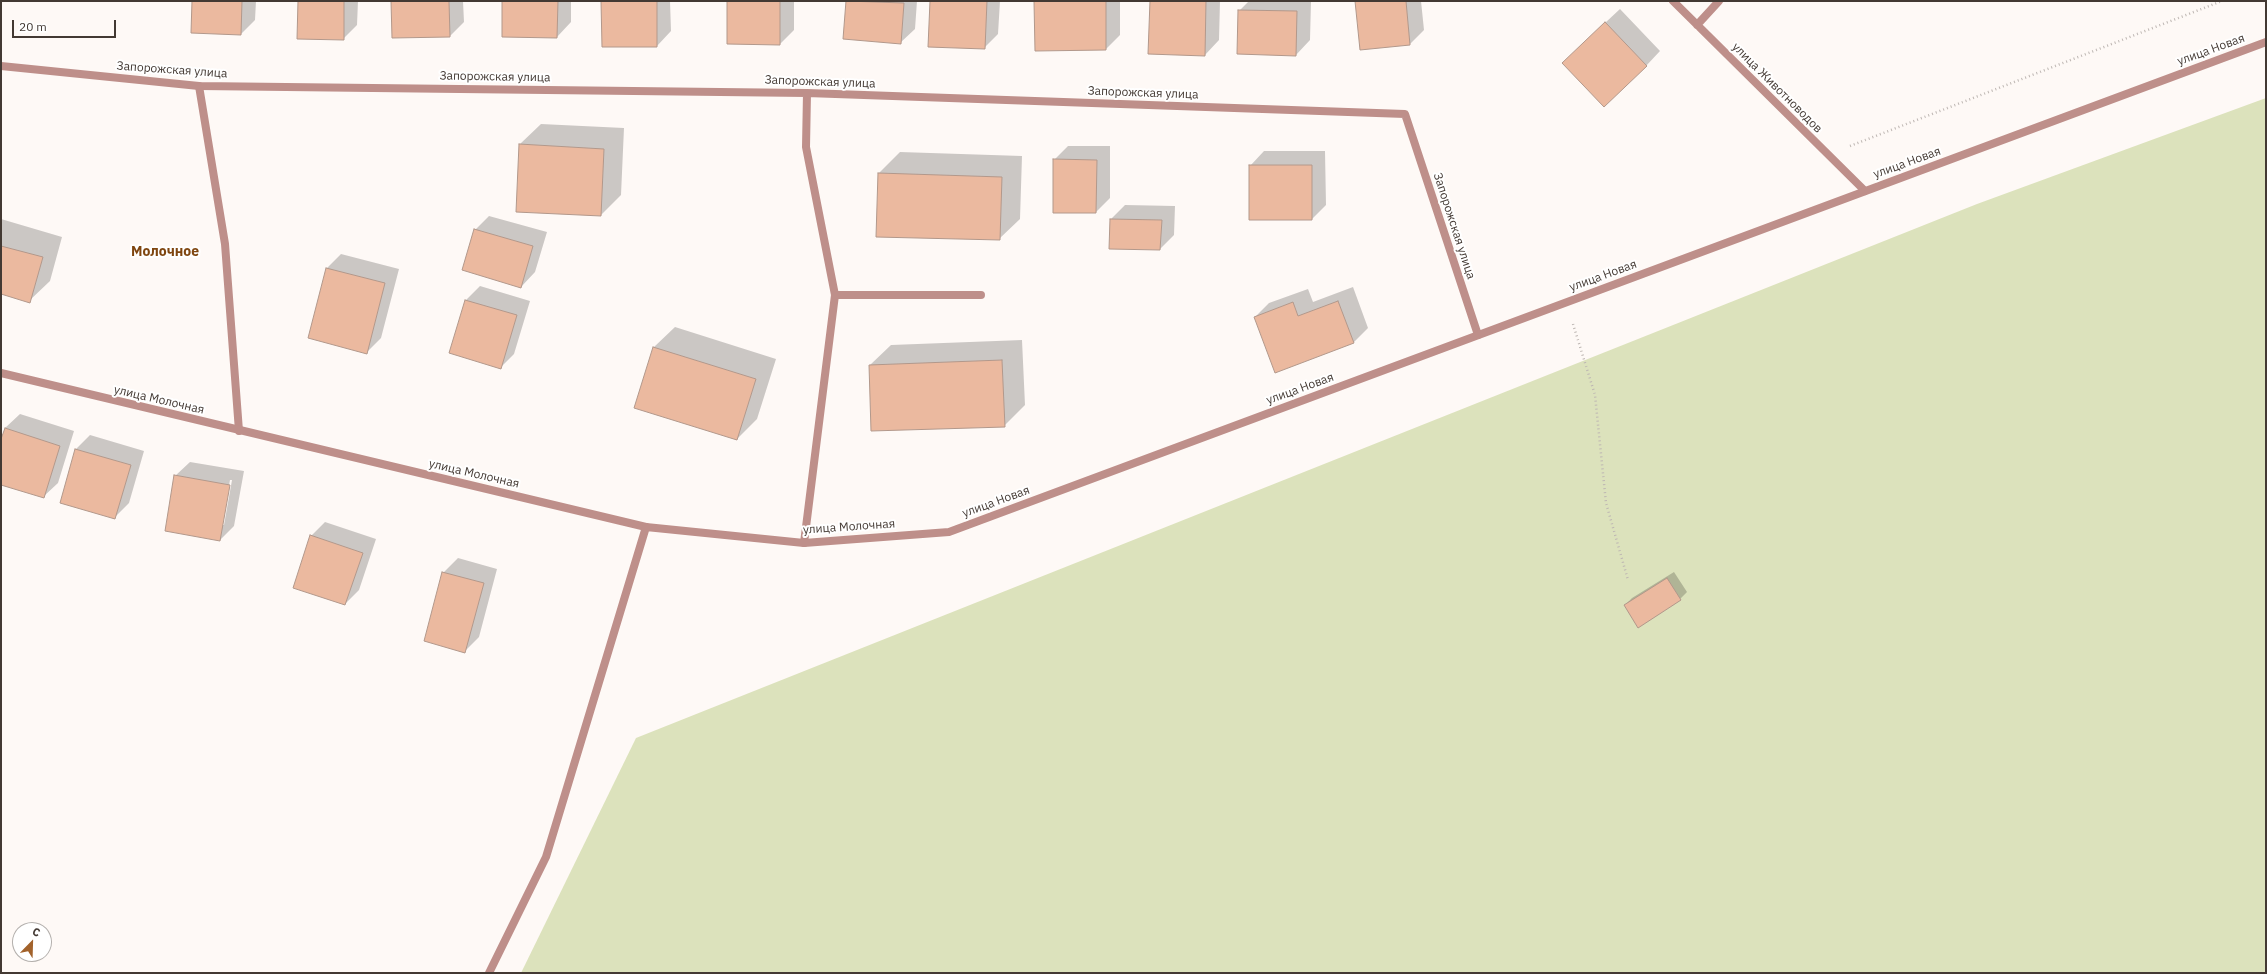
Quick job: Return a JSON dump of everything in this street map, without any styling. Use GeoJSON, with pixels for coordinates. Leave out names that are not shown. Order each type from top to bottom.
{"type":"FeatureCollection","features":[{"type":"Feature","properties":{"kind":"street","name":"улица Животноводов"},"geometry":{"type":"LineString","coordinates":[[1673,1],[1865,191]]}},
{"type":"Feature","properties":{"kind":"street"},"geometry":{"type":"LineString","coordinates":[[1697,26],[1719,1]]}},
{"type":"Feature","properties":{"kind":"street","name":"улица Новая"},"geometry":{"type":"LineString","coordinates":[[949,532],[2266,42]]}},
{"type":"Feature","properties":{"kind":"street","name":"Запорожская улица"},"geometry":{"type":"LineString","coordinates":[[1,66],[199,86],[807,93],[1405,114],[1478,335]]}},
{"type":"Feature","properties":{"kind":"street"},"geometry":{"type":"LineString","coordinates":[[199,86],[225,244],[239,431]]}},
{"type":"Feature","properties":{"kind":"street"},"geometry":{"type":"LineString","coordinates":[[804,543],[835,295],[806,147],[807,93]]}},
{"type":"Feature","properties":{"kind":"street"},"geometry":{"type":"LineString","coordinates":[[835,295],[981,295]]}},
{"type":"Feature","properties":{"kind":"street","name":"улица Молочная"},"geometry":{"type":"LineString","coordinates":[[1,373],[646,527],[804,543],[949,532]]}},
{"type":"Feature","properties":{"kind":"street"},"geometry":{"type":"LineString","coordinates":[[489,973],[546,857],[646,527]]}},
{"type":"Feature","properties":{"kind":"path"},"geometry":{"type":"LineString","coordinates":[[1828,155],[2222,1]]}},
{"type":"Feature","properties":{"kind":"path"},"geometry":{"type":"LineString","coordinates":[[1567,302],[1595,395],[1606,503],[1628,580]]}},
{"type":"Feature","properties":{"kind":"green space"},"geometry":{"type":"Polygon","coordinates":[[[2266,98],[2266,973],[521,973],[636,738],[1977,204],[2266,98]]]}},
{"type":"Feature","properties":{"kind":"building"},"geometry":{"type":"Polygon","coordinates":[[[192,1],[242,1],[241,35],[191,33],[192,1]]]}},
{"type":"Feature","properties":{"kind":"building"},"geometry":{"type":"Polygon","coordinates":[[[298,1],[344,1],[344,40],[297,39],[298,1]]]}},
{"type":"Feature","properties":{"kind":"building"},"geometry":{"type":"Polygon","coordinates":[[[391,1],[449,1],[450,37],[392,38],[391,1]]]}},
{"type":"Feature","properties":{"kind":"building"},"geometry":{"type":"Polygon","coordinates":[[[502,1],[558,1],[557,38],[502,37],[502,1]]]}},
{"type":"Feature","properties":{"kind":"building"},"geometry":{"type":"Polygon","coordinates":[[[601,1],[657,1],[657,47],[602,47],[601,1]]]}},
{"type":"Feature","properties":{"kind":"building"},"geometry":{"type":"Polygon","coordinates":[[[727,1],[780,1],[780,45],[727,44],[727,1]]]}},
{"type":"Feature","properties":{"kind":"building"},"geometry":{"type":"Polygon","coordinates":[[[846,1],[904,3],[901,44],[843,39],[846,1]]]}},
{"type":"Feature","properties":{"kind":"building"},"geometry":{"type":"Polygon","coordinates":[[[930,1],[987,1],[985,49],[928,47],[930,1]]]}},
{"type":"Feature","properties":{"kind":"building"},"geometry":{"type":"Polygon","coordinates":[[[1034,1],[1106,1],[1106,50],[1035,51],[1034,1]]]}},
{"type":"Feature","properties":{"kind":"building"},"geometry":{"type":"Polygon","coordinates":[[[1150,1],[1206,1],[1205,56],[1148,54],[1150,1]]]}},
{"type":"Feature","properties":{"kind":"building"},"geometry":{"type":"Polygon","coordinates":[[[1355,1],[1406,1],[1410,45],[1360,50],[1355,1]]]}},
{"type":"Feature","properties":{"kind":"building"},"geometry":{"type":"Polygon","coordinates":[[[1238,10],[1297,11],[1296,56],[1237,54],[1238,10]]]}},
{"type":"Feature","properties":{"kind":"building"},"geometry":{"type":"Polygon","coordinates":[[[1605,22],[1647,66],[1604,107],[1562,63],[1605,22]]]}},
{"type":"Feature","properties":{"kind":"building"},"geometry":{"type":"Polygon","coordinates":[[[519,144],[604,149],[601,216],[516,212],[519,144]]]}},
{"type":"Feature","properties":{"kind":"building"},"geometry":{"type":"Polygon","coordinates":[[[1053,159],[1097,160],[1096,213],[1053,213],[1053,159]]]}},
{"type":"Feature","properties":{"kind":"building"},"geometry":{"type":"Polygon","coordinates":[[[1249,165],[1312,165],[1312,220],[1249,220],[1249,165]]]}},
{"type":"Feature","properties":{"kind":"building"},"geometry":{"type":"Polygon","coordinates":[[[878,173],[1002,177],[1000,240],[876,237],[878,173]]]}},
{"type":"Feature","properties":{"kind":"building"},"geometry":{"type":"Polygon","coordinates":[[[1110,219],[1162,220],[1160,250],[1109,249],[1110,219]]]}},
{"type":"Feature","properties":{"kind":"building"},"geometry":{"type":"Polygon","coordinates":[[[474,229],[533,246],[521,288],[462,270],[474,229]]]}},
{"type":"Feature","properties":{"kind":"building"},"geometry":{"type":"Polygon","coordinates":[[[1,246],[43,257],[30,303],[1,294],[1,246]]]}},
{"type":"Feature","properties":{"kind":"building"},"geometry":{"type":"Polygon","coordinates":[[[326,268],[385,283],[367,354],[308,338],[326,268]]]}},
{"type":"Feature","properties":{"kind":"building"},"geometry":{"type":"Polygon","coordinates":[[[465,300],[517,315],[501,369],[449,353],[465,300]]]}},
{"type":"Feature","properties":{"kind":"building"},"geometry":{"type":"Polygon","coordinates":[[[1338,301],[1354,343],[1275,373],[1254,317],[1293,302],[1298,316],[1338,301]]]}},
{"type":"Feature","properties":{"kind":"building"},"geometry":{"type":"Polygon","coordinates":[[[653,347],[756,379],[737,440],[634,408],[653,347]]]}},
{"type":"Feature","properties":{"kind":"building"},"geometry":{"type":"Polygon","coordinates":[[[1002,360],[1005,427],[871,431],[869,365],[1002,360]]]}},
{"type":"Feature","properties":{"kind":"building"},"geometry":{"type":"Polygon","coordinates":[[[5,428],[60,446],[44,498],[1,485],[1,439],[5,428]]]}},
{"type":"Feature","properties":{"kind":"building"},"geometry":{"type":"Polygon","coordinates":[[[75,449],[131,465],[115,519],[60,503],[75,449]]]}},
{"type":"Feature","properties":{"kind":"building"},"geometry":{"type":"Polygon","coordinates":[[[174,475],[230,485],[220,541],[165,531],[174,475]]]}},
{"type":"Feature","properties":{"kind":"building"},"geometry":{"type":"Polygon","coordinates":[[[310,535],[363,553],[345,605],[293,588],[310,535]]]}},
{"type":"Feature","properties":{"kind":"building"},"geometry":{"type":"Polygon","coordinates":[[[442,572],[484,583],[465,653],[424,641],[442,572]]]}},
{"type":"Feature","properties":{"kind":"building"},"geometry":{"type":"Polygon","coordinates":[[[1667,578],[1681,600],[1638,628],[1624,605],[1667,578]]]}},
{"type":"Feature","properties":{"kind":"district","name":"Молочное"},"geometry":{"type":"Point","coordinates":[165,252]}}]}
